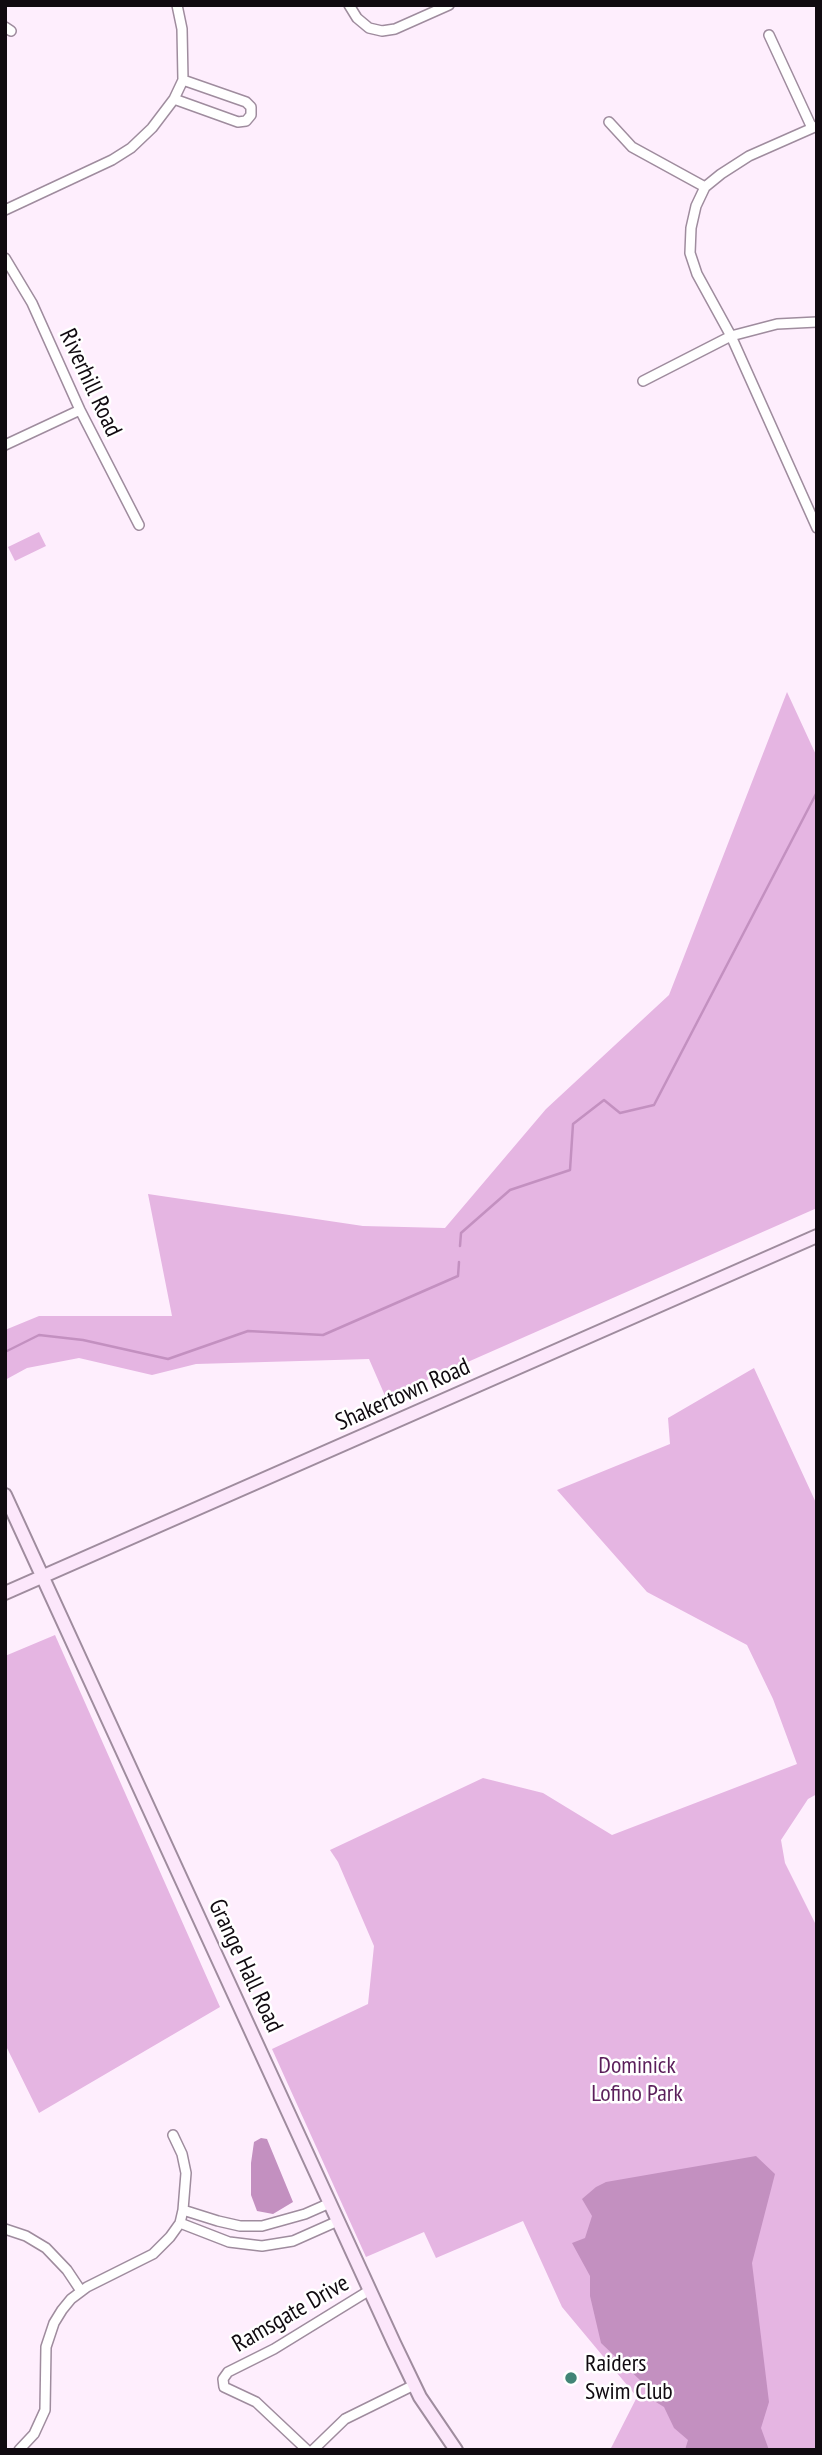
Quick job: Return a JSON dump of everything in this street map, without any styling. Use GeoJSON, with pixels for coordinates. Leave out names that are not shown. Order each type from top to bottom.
{"type":"FeatureCollection","features":[{"type":"Feature","properties":{"kind":"street"},"geometry":{"type":"LineString","coordinates":[[5,210],[105,163],[131,148],[152,128],[174,99],[183,80],[182,29],[177,5]]}},
{"type":"Feature","properties":{"kind":"street"},"geometry":{"type":"LineString","coordinates":[[349,5],[369,28],[382,31],[395,29],[449,5]]}},
{"type":"Feature","properties":{"kind":"street"},"geometry":{"type":"LineString","coordinates":[[769,35],[814,127],[749,156],[705,187],[696,206],[691,228],[690,253],[697,274],[731,336],[817,528]]}},
{"type":"Feature","properties":{"kind":"street"},"geometry":{"type":"LineString","coordinates":[[174,99],[238,122],[246,121],[251,115],[251,107],[246,102],[183,80]]}},
{"type":"Feature","properties":{"kind":"street"},"geometry":{"type":"LineString","coordinates":[[609,122],[632,147],[705,187]]}},
{"type":"Feature","properties":{"kind":"street","name":"Riverhill Road"},"geometry":{"type":"LineString","coordinates":[[5,258],[32,303],[80,410],[139,526]]}},
{"type":"Feature","properties":{"kind":"street"},"geometry":{"type":"LineString","coordinates":[[643,381],[731,336],[777,324],[817,322]]}},
{"type":"Feature","properties":{"kind":"street"},"geometry":{"type":"LineString","coordinates":[[5,445],[80,410]]}},
{"type":"Feature","properties":{"kind":"street","name":"Shakertown Road"},"geometry":{"type":"LineString","coordinates":[[5,1593],[817,1236]]}},
{"type":"Feature","properties":{"kind":"street","name":"Grange Hall Road"},"geometry":{"type":"LineString","coordinates":[[5,1495],[414,2385],[431,2416],[456,2450]]}},
{"type":"Feature","properties":{"kind":"street"},"geometry":{"type":"LineString","coordinates":[[19,2450],[34,2434],[46,2410],[45,2360],[49,2336],[62,2310],[82,2291],[153,2254],[180,2223],[186,2174],[182,2154],[173,2135]]}},
{"type":"Feature","properties":{"kind":"street"},"geometry":{"type":"LineString","coordinates":[[183,2210],[240,2226],[262,2226],[330,2203]]}},
{"type":"Feature","properties":{"kind":"street"},"geometry":{"type":"LineString","coordinates":[[180,2223],[229,2242],[262,2246],[293,2241],[338,2221]]}},
{"type":"Feature","properties":{"kind":"street"},"geometry":{"type":"LineString","coordinates":[[5,2229],[26,2236],[46,2248],[82,2291]]}},
{"type":"Feature","properties":{"kind":"street","name":"Ramsgate Drive"},"geometry":{"type":"LineString","coordinates":[[307,2450],[256,2402],[224,2387],[223,2379],[228,2372],[274,2349],[370,2290]]}},
{"type":"Feature","properties":{"kind":"street"},"geometry":{"type":"LineString","coordinates":[[313,2450],[345,2419],[414,2385]]}},
{"type":"Feature","properties":{"kind":"green space"},"geometry":{"type":"Polygon","coordinates":[[[39,532],[46,546],[15,561],[8,547],[39,532]]]}},
{"type":"Feature","properties":{"kind":"green space"},"geometry":{"type":"Polygon","coordinates":[[[787,692],[817,757],[817,1208],[386,1398],[369,1359],[196,1364],[152,1375],[79,1358],[27,1368],[5,1380],[5,1330],[39,1316],[172,1316],[148,1194],[363,1226],[445,1228],[546,1109],[669,995],[787,692]]]}},
{"type":"Feature","properties":{"kind":"green space","name":"Dominick Lofino Park"},"geometry":{"type":"Polygon","coordinates":[[[754,1368],[817,1505],[817,1794],[808,1799],[781,1840],[785,1863],[817,1927],[817,2450],[610,2450],[637,2397],[562,2307],[523,2221],[436,2258],[424,2232],[366,2257],[272,2049],[368,2004],[374,1946],[338,1862],[330,1850],[483,1778],[543,1793],[612,1835],[797,1764],[773,1699],[747,1645],[647,1592],[557,1490],[670,1444],[668,1418],[754,1368]]]}},
{"type":"Feature","properties":{"kind":"green space"},"geometry":{"type":"Polygon","coordinates":[[[55,1635],[220,2007],[39,2113],[5,2044],[5,1656],[55,1635]]]}},
{"type":"Feature","properties":{"kind":"shaded area"},"geometry":{"type":"Polygon","coordinates":[[[261,2138],[267,2139],[293,2202],[273,2214],[257,2211],[251,2195],[254,2142],[261,2138]]]}},
{"type":"Feature","properties":{"kind":"shaded area"},"geometry":{"type":"Polygon","coordinates":[[[756,2156],[775,2174],[752,2263],[769,2402],[761,2428],[769,2450],[685,2450],[688,2440],[674,2428],[664,2407],[651,2399],[642,2382],[601,2343],[590,2296],[590,2276],[572,2243],[585,2238],[592,2216],[582,2199],[606,2182],[756,2156]]]}},
{"type":"Feature","properties":{"kind":"waterway"},"geometry":{"type":"LineString","coordinates":[[460,1246],[461,1233],[510,1190],[570,1170],[573,1124],[604,1100],[620,1113],[654,1105],[817,792]]}},
{"type":"Feature","properties":{"kind":"waterway"},"geometry":{"type":"LineString","coordinates":[[5,1352],[39,1335],[83,1340],[168,1359],[248,1331],[323,1335],[458,1276],[459,1262]]}},
{"type":"Feature","properties":{"kind":"place","name":"Raiders Swim Club"},"geometry":{"type":"Point","coordinates":[571,2378]}}]}
